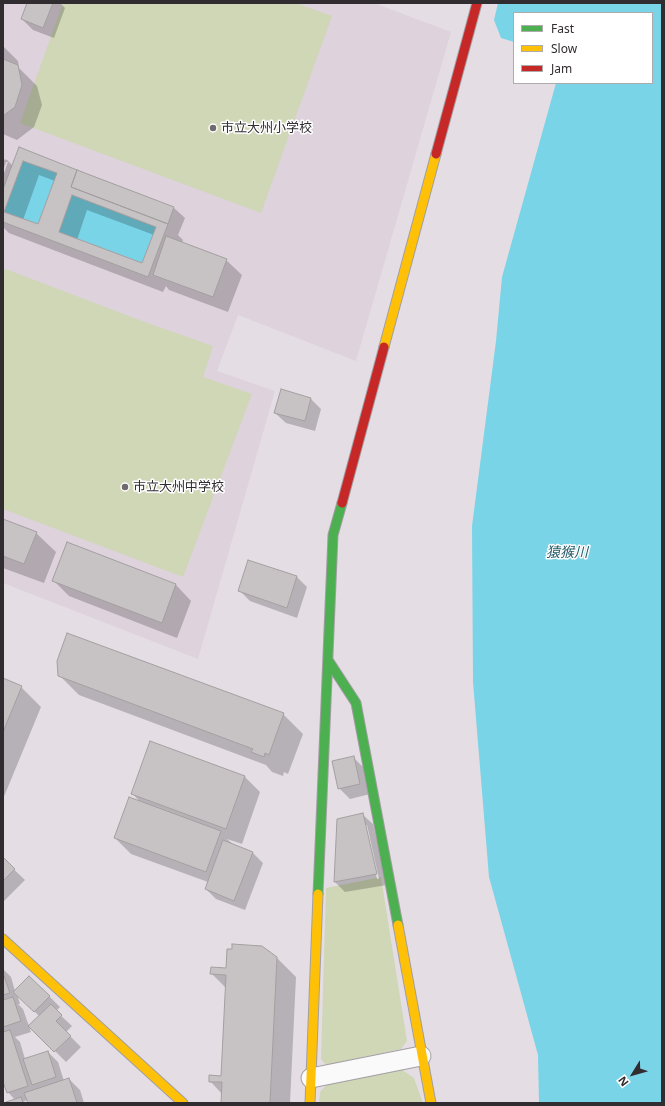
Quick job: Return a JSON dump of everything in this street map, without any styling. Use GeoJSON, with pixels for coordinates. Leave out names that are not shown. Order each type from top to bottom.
{"type":"FeatureCollection","features":[{"type":"Feature","properties":{"kind":"street"},"geometry":{"type":"LineString","coordinates":[[310,1103],[333,535],[477,3]]}},
{"type":"Feature","properties":{"kind":"street"},"geometry":{"type":"LineString","coordinates":[[328,660],[356,703],[431,1103]]}},
{"type":"Feature","properties":{"kind":"street"},"geometry":{"type":"LineString","coordinates":[[3,939],[183,1103]]}},
{"type":"Feature","properties":{"kind":"street"},"geometry":{"type":"LineString","coordinates":[[311,1078],[421,1056]]}},
{"type":"Feature","properties":{"kind":"shaded area"},"geometry":{"type":"Polygon","coordinates":[[[3,3],[374,3],[451,32],[356,361],[238,315],[217,371],[275,391],[198,659],[3,583],[3,3]]]}},
{"type":"Feature","properties":{"kind":"green space"},"geometry":{"type":"Polygon","coordinates":[[[63,3],[296,3],[332,16],[261,213],[20,123],[63,3]]]}},
{"type":"Feature","properties":{"kind":"green space","name":"市立大州中学校"},"geometry":{"type":"Polygon","coordinates":[[[3,268],[142,321],[213,346],[203,377],[252,394],[183,577],[3,509],[3,268]]]}},
{"type":"Feature","properties":{"kind":"green space"},"geometry":{"type":"Polygon","coordinates":[[[381,877],[407,1041],[401,1049],[326,1065],[321,1059],[326,888],[381,877]]]}},
{"type":"Feature","properties":{"kind":"green space"},"geometry":{"type":"Polygon","coordinates":[[[401,1069],[414,1078],[423,1103],[319,1103],[320,1092],[329,1082],[401,1069]]]}},
{"type":"Feature","properties":{"kind":"water","name":"猿猴川"},"geometry":{"type":"Polygon","coordinates":[[[498,3],[662,3],[662,1103],[539,1103],[538,1055],[489,877],[473,682],[472,526],[496,341],[502,277],[556,84],[653,84],[653,12],[513,12],[513,42],[501,38],[494,20],[498,3]]]}},
{"type":"Feature","properties":{"kind":"water"},"geometry":{"type":"Polygon","coordinates":[[[23,161],[57,173],[38,224],[4,212],[23,161]]]}},
{"type":"Feature","properties":{"kind":"water"},"geometry":{"type":"Polygon","coordinates":[[[72,195],[156,227],[142,263],[59,232],[72,195]]]}},
{"type":"Feature","properties":{"kind":"building"},"geometry":{"type":"Polygon","coordinates":[[[27,3],[53,3],[43,28],[21,19],[27,3]]]}},
{"type":"Feature","properties":{"kind":"building"},"geometry":{"type":"Polygon","coordinates":[[[3,59],[18,65],[22,85],[15,107],[3,116],[3,59]]]}},
{"type":"Feature","properties":{"kind":"building"},"geometry":{"type":"Polygon","coordinates":[[[19,147],[77,170],[71,187],[168,224],[148,277],[3,222],[3,189],[19,147]],[[23,161],[4,212],[38,224],[57,173],[23,161]],[[72,195],[59,232],[142,263],[156,227],[72,195]]]}},
{"type":"Feature","properties":{"kind":"building"},"geometry":{"type":"Polygon","coordinates":[[[77,170],[174,207],[168,224],[71,187],[77,170]]]}},
{"type":"Feature","properties":{"kind":"building"},"geometry":{"type":"Polygon","coordinates":[[[166,236],[227,259],[213,297],[153,275],[166,236]]]}},
{"type":"Feature","properties":{"kind":"building"},"geometry":{"type":"Polygon","coordinates":[[[281,389],[311,398],[305,421],[274,413],[281,389]]]}},
{"type":"Feature","properties":{"kind":"building"},"geometry":{"type":"Polygon","coordinates":[[[3,519],[37,532],[24,564],[3,556],[3,519]]]}},
{"type":"Feature","properties":{"kind":"building"},"geometry":{"type":"Polygon","coordinates":[[[67,542],[176,584],[162,623],[52,581],[67,542]]]}},
{"type":"Feature","properties":{"kind":"building"},"geometry":{"type":"Polygon","coordinates":[[[248,560],[297,576],[287,608],[238,591],[248,560]]]}},
{"type":"Feature","properties":{"kind":"building"},"geometry":{"type":"Polygon","coordinates":[[[67,633],[284,713],[269,755],[265,753],[264,757],[251,752],[253,749],[58,676],[57,661],[67,633]]]}},
{"type":"Feature","properties":{"kind":"building"},"geometry":{"type":"Polygon","coordinates":[[[3,678],[22,686],[3,732],[3,678]]]}},
{"type":"Feature","properties":{"kind":"building"},"geometry":{"type":"Polygon","coordinates":[[[150,741],[245,776],[226,829],[131,794],[150,741]]]}},
{"type":"Feature","properties":{"kind":"building"},"geometry":{"type":"Polygon","coordinates":[[[354,756],[360,784],[338,789],[332,761],[354,756]]]}},
{"type":"Feature","properties":{"kind":"building"},"geometry":{"type":"Polygon","coordinates":[[[129,797],[221,831],[206,872],[114,838],[129,797]]]}},
{"type":"Feature","properties":{"kind":"building"},"geometry":{"type":"Polygon","coordinates":[[[363,813],[377,874],[334,882],[337,819],[363,813]]]}},
{"type":"Feature","properties":{"kind":"building"},"geometry":{"type":"Polygon","coordinates":[[[223,840],[253,852],[234,901],[205,889],[223,840]]]}},
{"type":"Feature","properties":{"kind":"building"},"geometry":{"type":"Polygon","coordinates":[[[3,857],[15,869],[3,881],[3,857]]]}},
{"type":"Feature","properties":{"kind":"building"},"geometry":{"type":"Polygon","coordinates":[[[232,944],[262,946],[277,957],[270,1103],[221,1103],[222,1082],[209,1082],[209,1075],[221,1076],[226,975],[210,974],[211,967],[226,968],[227,949],[232,949],[232,944]]]}},
{"type":"Feature","properties":{"kind":"building"},"geometry":{"type":"Polygon","coordinates":[[[3,973],[10,993],[3,995],[3,973]]]}},
{"type":"Feature","properties":{"kind":"building"},"geometry":{"type":"Polygon","coordinates":[[[29,976],[50,996],[34,1012],[13,992],[29,976]]]}},
{"type":"Feature","properties":{"kind":"building"},"geometry":{"type":"Polygon","coordinates":[[[13,997],[21,1021],[3,1027],[3,1000],[13,997]]]}},
{"type":"Feature","properties":{"kind":"building"},"geometry":{"type":"Polygon","coordinates":[[[51,1004],[62,1015],[56,1021],[71,1036],[54,1052],[28,1026],[51,1004]]]}},
{"type":"Feature","properties":{"kind":"building"},"geometry":{"type":"Polygon","coordinates":[[[10,1030],[28,1086],[7,1093],[3,1082],[3,1032],[10,1030]]]}},
{"type":"Feature","properties":{"kind":"building"},"geometry":{"type":"Polygon","coordinates":[[[48,1051],[56,1077],[32,1085],[23,1059],[48,1051]]]}},
{"type":"Feature","properties":{"kind":"building"},"geometry":{"type":"Polygon","coordinates":[[[69,1078],[77,1103],[28,1103],[24,1093],[69,1078]]]}},
{"type":"Feature","properties":{"kind":"building"},"geometry":{"type":"Polygon","coordinates":[[[21,1097],[23,1103],[6,1103],[6,1102],[21,1097]]]}},
{"type":"Feature","properties":{"kind":"traffic: fast"},"geometry":{"type":"LineString","coordinates":[[318,894],[333,535],[342,503]]}},
{"type":"Feature","properties":{"kind":"traffic: fast"},"geometry":{"type":"LineString","coordinates":[[328,660],[356,703],[398,925]]}},
{"type":"Feature","properties":{"kind":"traffic: slow"},"geometry":{"type":"LineString","coordinates":[[384,347],[436,154]]}},
{"type":"Feature","properties":{"kind":"traffic: slow"},"geometry":{"type":"LineString","coordinates":[[310,1103],[318,894]]}},
{"type":"Feature","properties":{"kind":"traffic: slow"},"geometry":{"type":"LineString","coordinates":[[398,925],[431,1103]]}},
{"type":"Feature","properties":{"kind":"traffic: slow"},"geometry":{"type":"LineString","coordinates":[[3,939],[183,1103]]}},
{"type":"Feature","properties":{"kind":"traffic: jam"},"geometry":{"type":"LineString","coordinates":[[436,154],[477,3]]}},
{"type":"Feature","properties":{"kind":"traffic: jam"},"geometry":{"type":"LineString","coordinates":[[342,503],[384,347]]}},
{"type":"Feature","properties":{"kind":"place","name":"市立大州小学校"},"geometry":{"type":"Point","coordinates":[213,128]}},
{"type":"Feature","properties":{"kind":"place","name":"市立大州中学校"},"geometry":{"type":"Point","coordinates":[125,487]}}]}
